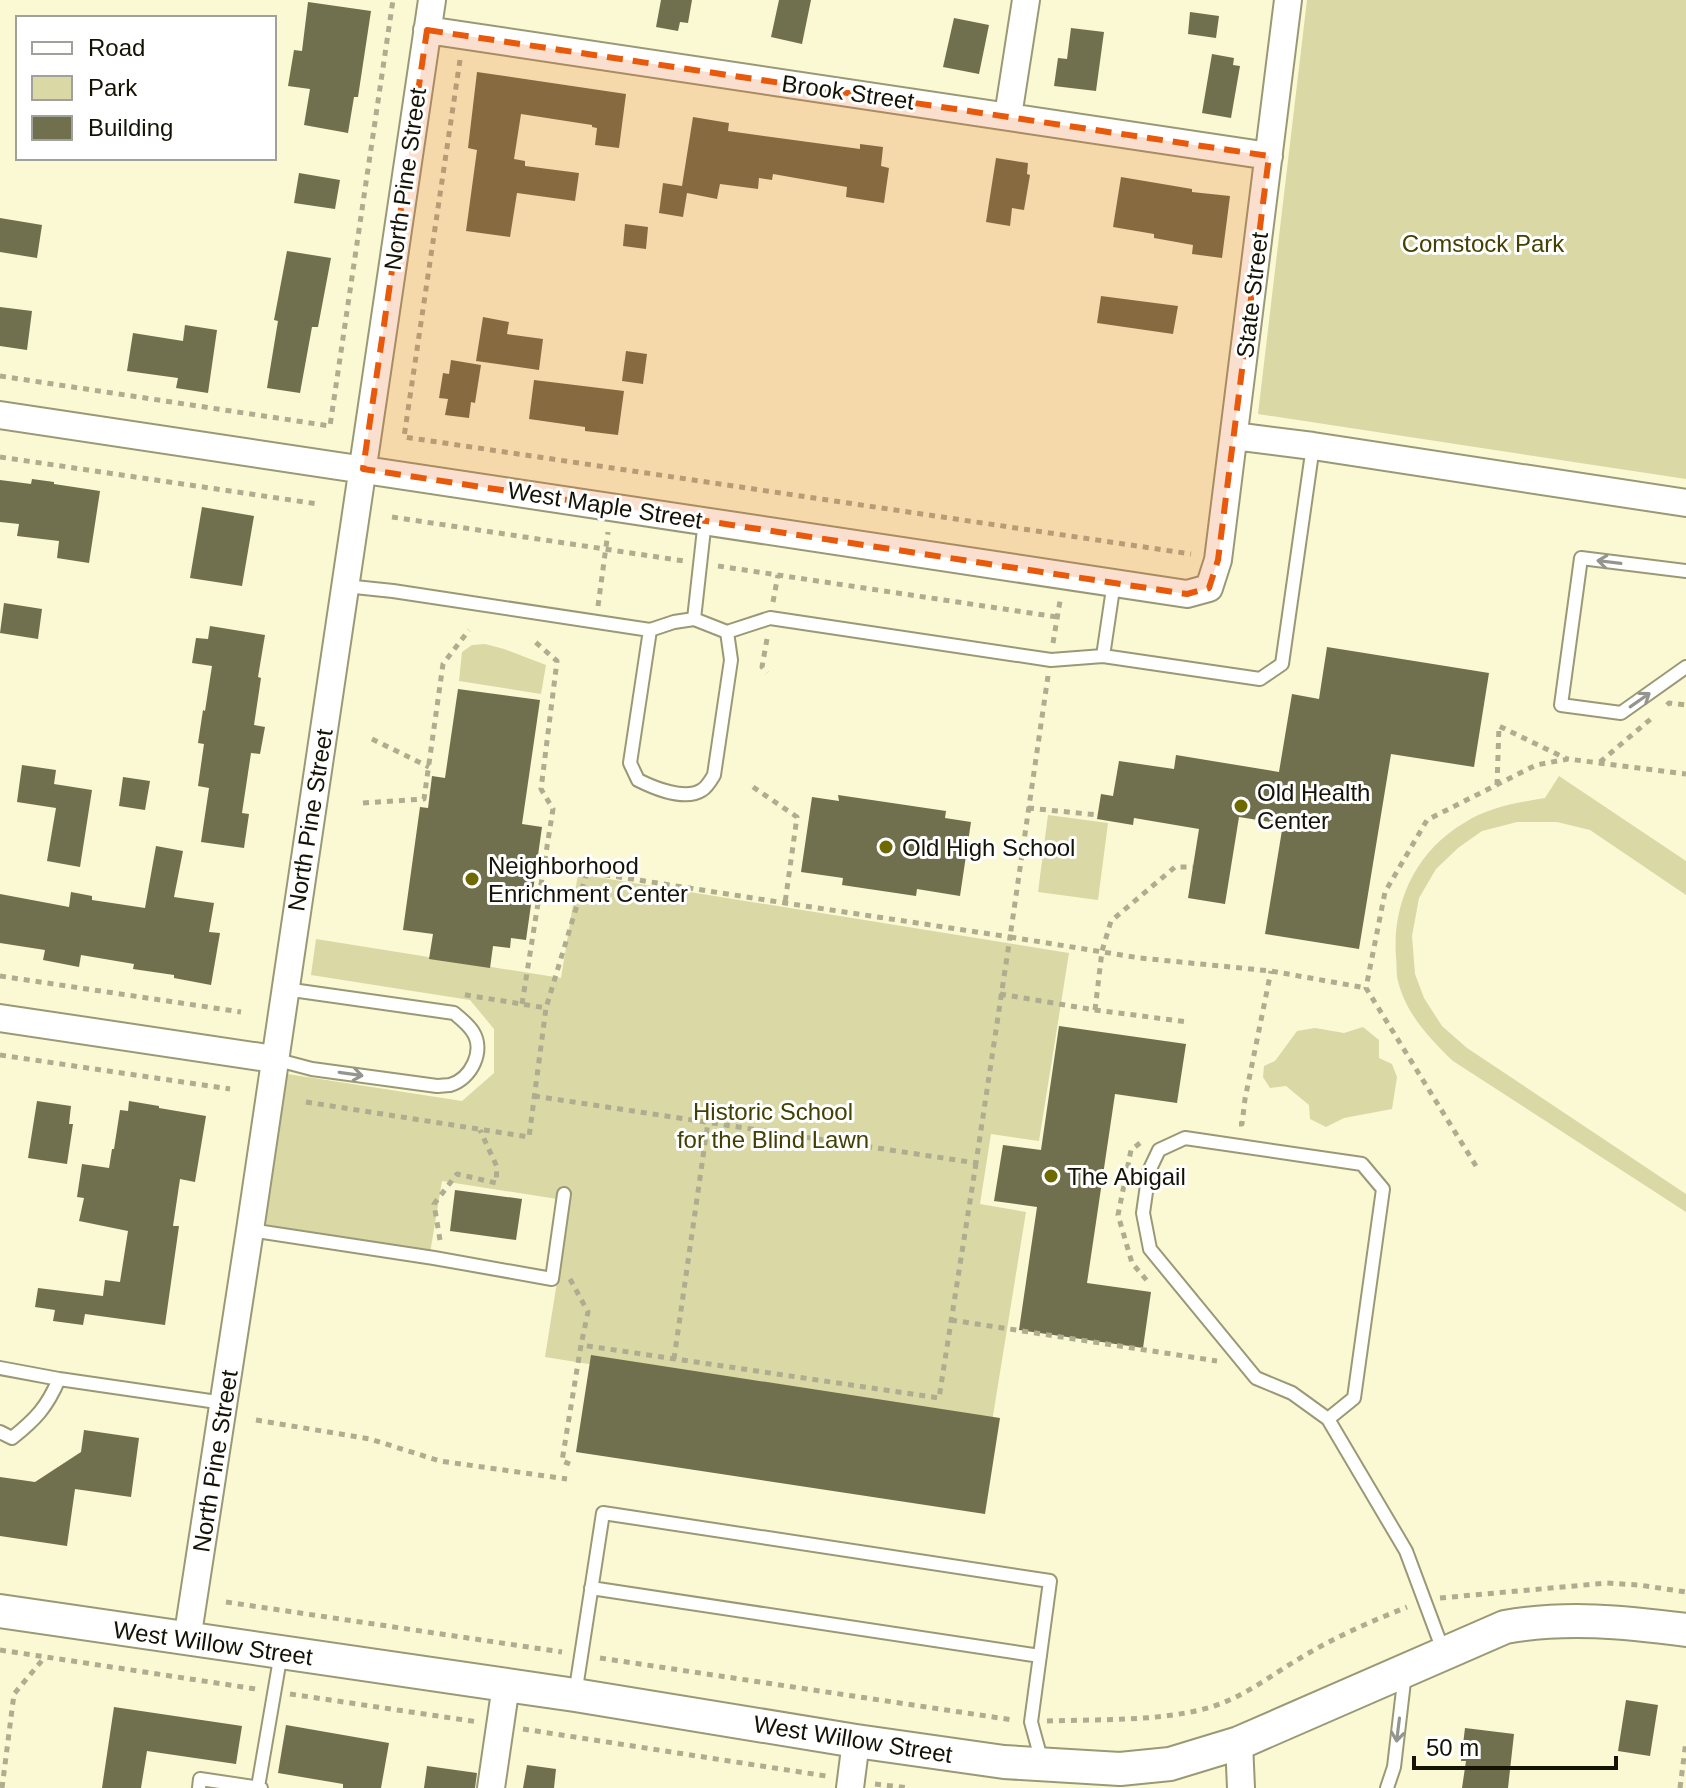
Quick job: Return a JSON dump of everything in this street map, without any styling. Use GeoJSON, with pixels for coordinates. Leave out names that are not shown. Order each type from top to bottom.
{"type":"FeatureCollection","features":[{"type":"Feature","properties":{"kind":"street","name":"North Pine Street"},"geometry":{"type":"LineString","coordinates":[[187,1640],[432,0]]}},
{"type":"Feature","properties":{"kind":"street"},"geometry":{"type":"LineString","coordinates":[[1008,116],[1026,0]]}},
{"type":"Feature","properties":{"kind":"street","name":"State Street"},"geometry":{"type":"LineString","coordinates":[[1209,588],[1218,560],[1288,0]]}},
{"type":"Feature","properties":{"kind":"street","name":"Brook Street"},"geometry":{"type":"LineString","coordinates":[[427,30],[1269,156]]}},
{"type":"Feature","properties":{"kind":"street","name":"West Maple Street"},"geometry":{"type":"LineString","coordinates":[[0,415],[1187,594],[1209,588]]}},
{"type":"Feature","properties":{"kind":"street"},"geometry":{"type":"LineString","coordinates":[[1234,436],[1686,503]]}},
{"type":"Feature","properties":{"kind":"street"},"geometry":{"type":"LineString","coordinates":[[0,1018],[274,1059]]}},
{"type":"Feature","properties":{"kind":"street","name":"West Willow Street"},"geometry":{"type":"LineString","coordinates":[[0,1611],[575,1695],[856,1741],[1043,1765],[1120,1769],[1170,1764],[1239,1743],[1505,1627],[1535,1621],[1568,1620],[1686,1630]]}},
{"type":"Feature","properties":{"kind":"street"},"geometry":{"type":"LineString","coordinates":[[491,1788],[506,1685]]}},
{"type":"Feature","properties":{"kind":"street"},"geometry":{"type":"LineString","coordinates":[[850,1784],[856,1741]]}},
{"type":"Feature","properties":{"kind":"street"},"geometry":{"type":"LineString","coordinates":[[1239,1743],[1241,1788]]}},
{"type":"Feature","properties":{"kind":"lane"},"geometry":{"type":"LineString","coordinates":[[345,586],[650,630],[694,619],[727,632],[770,618],[1051,660],[1103,656],[1260,679],[1282,664],[1313,446]]}},
{"type":"Feature","properties":{"kind":"lane"},"geometry":{"type":"LineString","coordinates":[[694,619],[705,520]]}},
{"type":"Feature","properties":{"kind":"lane"},"geometry":{"type":"LineString","coordinates":[[1686,571],[1581,558],[1561,705],[1621,713],[1686,667]]}},
{"type":"Feature","properties":{"kind":"lane"},"geometry":{"type":"LineString","coordinates":[[1103,656],[1114,582]]}},
{"type":"Feature","properties":{"kind":"lane"},"geometry":{"type":"LineString","coordinates":[[650,630],[630,763],[638,780],[660,790],[690,795],[703,790],[714,775],[731,660],[727,632]]}},
{"type":"Feature","properties":{"kind":"lane"},"geometry":{"type":"LineString","coordinates":[[274,1059],[312,1069],[437,1086],[450,1085],[462,1079],[471,1070],[476,1057],[477,1042],[473,1031],[454,1013],[285,989]]}},
{"type":"Feature","properties":{"kind":"lane"},"geometry":{"type":"LineString","coordinates":[[1328,1419],[1354,1398],[1383,1189],[1362,1164],[1185,1138],[1159,1150],[1149,1171],[1143,1213],[1150,1249],[1256,1378],[1292,1393],[1328,1419],[1406,1551],[1444,1653]]}},
{"type":"Feature","properties":{"kind":"lane"},"geometry":{"type":"LineString","coordinates":[[250,1230],[552,1279],[564,1194]]}},
{"type":"Feature","properties":{"kind":"lane"},"geometry":{"type":"LineString","coordinates":[[0,1368],[224,1403]]}},
{"type":"Feature","properties":{"kind":"lane"},"geometry":{"type":"LineString","coordinates":[[0,1432],[12,1438],[35,1420],[50,1401],[59,1379]]}},
{"type":"Feature","properties":{"kind":"lane"},"geometry":{"type":"LineString","coordinates":[[575,1695],[603,1513],[665,1522],[1050,1581],[1031,1722],[1043,1765]]}},
{"type":"Feature","properties":{"kind":"lane"},"geometry":{"type":"LineString","coordinates":[[591,1588],[1040,1656]]}},
{"type":"Feature","properties":{"kind":"lane"},"geometry":{"type":"LineString","coordinates":[[199,1788],[200,1779],[259,1788],[281,1653]]}},
{"type":"Feature","properties":{"kind":"lane"},"geometry":{"type":"LineString","coordinates":[[1387,1788],[1394,1767],[1405,1670]]}},
{"type":"Feature","properties":{"kind":"path"},"geometry":{"type":"LineString","coordinates":[[0,376],[330,426],[393,0]]}},
{"type":"Feature","properties":{"kind":"path"},"geometry":{"type":"LineString","coordinates":[[460,58],[404,437],[1191,554]]}},
{"type":"Feature","properties":{"kind":"path"},"geometry":{"type":"LineString","coordinates":[[0,457],[318,504]]}},
{"type":"Feature","properties":{"kind":"path"},"geometry":{"type":"LineString","coordinates":[[599,622],[598,605],[616,469]]}},
{"type":"Feature","properties":{"kind":"path"},"geometry":{"type":"LineString","coordinates":[[392,517],[1057,617]]}},
{"type":"Feature","properties":{"kind":"path"},"geometry":{"type":"LineString","coordinates":[[363,803],[424,799],[443,664],[469,630]]}},
{"type":"Feature","properties":{"kind":"path"},"geometry":{"type":"LineString","coordinates":[[522,1004],[553,809],[541,789],[557,661],[533,640]]}},
{"type":"Feature","properties":{"kind":"path"},"geometry":{"type":"LineString","coordinates":[[581,1345],[939,1398],[1051,660]]}},
{"type":"Feature","properties":{"kind":"path"},"geometry":{"type":"LineString","coordinates":[[1599,763],[1669,703],[1686,705]]}},
{"type":"Feature","properties":{"kind":"path"},"geometry":{"type":"LineString","coordinates":[[1497,785],[1499,726],[1568,759]]}},
{"type":"Feature","properties":{"kind":"path"},"geometry":{"type":"LineString","coordinates":[[372,739],[429,767]]}},
{"type":"Feature","properties":{"kind":"path"},"geometry":{"type":"LineString","coordinates":[[1476,1166],[1366,988],[1385,892],[1427,820],[1536,765],[1568,759],[1686,774]]}},
{"type":"Feature","properties":{"kind":"path"},"geometry":{"type":"LineString","coordinates":[[753,787],[797,817],[785,903]]}},
{"type":"Feature","properties":{"kind":"path"},"geometry":{"type":"LineString","coordinates":[[1028,808],[1098,815]]}},
{"type":"Feature","properties":{"kind":"path"},"geometry":{"type":"LineString","coordinates":[[1095,1010],[1102,951],[1111,921],[1175,867],[1193,867]]}},
{"type":"Feature","properties":{"kind":"path"},"geometry":{"type":"LineString","coordinates":[[546,1008],[587,872],[1140,958],[1271,971],[1366,988]]}},
{"type":"Feature","properties":{"kind":"path"},"geometry":{"type":"LineString","coordinates":[[1245,1099],[1271,971]]}},
{"type":"Feature","properties":{"kind":"path"},"geometry":{"type":"LineString","coordinates":[[0,976],[241,1012]]}},
{"type":"Feature","properties":{"kind":"path"},"geometry":{"type":"LineString","coordinates":[[1000,994],[1188,1022]]}},
{"type":"Feature","properties":{"kind":"path"},"geometry":{"type":"LineString","coordinates":[[0,1055],[230,1089]]}},
{"type":"Feature","properties":{"kind":"path"},"geometry":{"type":"LineString","coordinates":[[534,1096],[976,1163]]}},
{"type":"Feature","properties":{"kind":"path"},"geometry":{"type":"LineString","coordinates":[[674,1359],[708,1122]]}},
{"type":"Feature","properties":{"kind":"path"},"geometry":{"type":"LineString","coordinates":[[441,1244],[434,1204],[457,1174],[496,1183],[497,1167],[480,1129]]}},
{"type":"Feature","properties":{"kind":"path"},"geometry":{"type":"LineString","coordinates":[[553,1266],[564,1268],[588,1312],[562,1461],[570,1464]]}},
{"type":"Feature","properties":{"kind":"path"},"geometry":{"type":"LineString","coordinates":[[256,1420],[370,1439],[440,1461],[567,1479]]}},
{"type":"Feature","properties":{"kind":"path"},"geometry":{"type":"LineString","coordinates":[[0,1650],[501,1726],[850,1784],[910,1788]]}},
{"type":"Feature","properties":{"kind":"path"},"geometry":{"type":"LineString","coordinates":[[2,1788],[14,1694],[44,1657]]}},
{"type":"Feature","properties":{"kind":"path"},"geometry":{"type":"LineString","coordinates":[[1680,1788],[1686,1741]]}},
{"type":"Feature","properties":{"kind":"highlighted area"},"geometry":{"type":"Polygon","coordinates":[[[427,30],[1269,156],[1218,560],[1209,588],[1187,594],[363,469],[427,30]]]}},
{"type":"Feature","properties":{"kind":"green space","name":"Comstock Park"},"geometry":{"type":"Polygon","coordinates":[[[1307,0],[1686,0],[1686,479],[1258,414],[1307,0]]]}},
{"type":"Feature","properties":{"kind":"green space"},"geometry":{"type":"Polygon","coordinates":[[[485,644],[546,665],[541,694],[459,681],[462,652],[472,645],[485,644]]]}},
{"type":"Feature","properties":{"kind":"green space"},"geometry":{"type":"Polygon","coordinates":[[[1559,776],[1686,861],[1686,895],[1590,830],[1557,822],[1517,822],[1482,831],[1436,869],[1419,898],[1412,936],[1415,974],[1424,998],[1442,1026],[1467,1048],[1686,1194],[1686,1212],[1453,1061],[1413,1015],[1398,981],[1398,917],[1410,880],[1420,863],[1447,835],[1473,818],[1503,806],[1545,798],[1559,776]]]}},
{"type":"Feature","properties":{"kind":"green space"},"geometry":{"type":"Polygon","coordinates":[[[1048,815],[1108,823],[1098,900],[1038,892],[1048,815]]]}},
{"type":"Feature","properties":{"kind":"green space","name":"Historic School for the Blind Lawn"},"geometry":{"type":"Polygon","coordinates":[[[578,874],[1069,953],[1039,1141],[991,1134],[980,1204],[1026,1212],[991,1428],[545,1357],[570,1201],[442,1181],[430,1253],[257,1226],[281,1073],[462,1101],[494,1073],[494,1029],[470,1000],[311,975],[316,939],[561,978],[578,874]]]}},
{"type":"Feature","properties":{"kind":"green space"},"geometry":{"type":"Polygon","coordinates":[[[1363,1027],[1379,1040],[1379,1058],[1392,1064],[1397,1077],[1392,1109],[1344,1118],[1326,1127],[1310,1119],[1309,1105],[1286,1086],[1270,1088],[1263,1077],[1264,1066],[1275,1061],[1297,1031],[1315,1028],[1344,1033],[1363,1027]]]}},
{"type":"Feature","properties":{"kind":"building"},"geometry":{"type":"Polygon","coordinates":[[[661,0],[692,0],[688,23],[680,22],[678,31],[656,27],[661,0]]]}},
{"type":"Feature","properties":{"kind":"building"},"geometry":{"type":"Polygon","coordinates":[[[779,0],[811,0],[802,44],[771,37],[779,0]]]}},
{"type":"Feature","properties":{"kind":"building"},"geometry":{"type":"Polygon","coordinates":[[[308,2],[371,11],[358,97],[354,97],[348,133],[304,125],[310,89],[288,86],[294,50],[302,51],[308,2]]]}},
{"type":"Feature","properties":{"kind":"building"},"geometry":{"type":"Polygon","coordinates":[[[1190,12],[1219,16],[1216,38],[1188,34],[1190,12]]]}},
{"type":"Feature","properties":{"kind":"building"},"geometry":{"type":"Polygon","coordinates":[[[954,18],[989,25],[979,74],[943,67],[954,18]]]}},
{"type":"Feature","properties":{"kind":"building"},"geometry":{"type":"Polygon","coordinates":[[[1071,28],[1104,32],[1096,91],[1054,86],[1058,58],[1067,59],[1071,28]]]}},
{"type":"Feature","properties":{"kind":"building"},"geometry":{"type":"Polygon","coordinates":[[[1212,54],[1234,58],[1233,65],[1240,66],[1231,118],[1202,113],[1212,54]]]}},
{"type":"Feature","properties":{"kind":"building"},"geometry":{"type":"Polygon","coordinates":[[[477,72],[626,94],[619,148],[595,145],[597,128],[592,125],[521,114],[514,159],[525,161],[525,166],[579,173],[575,201],[517,193],[510,237],[466,231],[477,150],[468,148],[477,72]]]}},
{"type":"Feature","properties":{"kind":"building"},"geometry":{"type":"Polygon","coordinates":[[[693,117],[729,123],[728,131],[860,149],[860,144],[883,147],[881,166],[889,168],[884,203],[846,197],[847,187],[773,174],[772,180],[759,178],[758,189],[720,184],[717,199],[687,193],[683,217],[659,213],[663,183],[682,186],[693,117]]]}},
{"type":"Feature","properties":{"kind":"building"},"geometry":{"type":"Polygon","coordinates":[[[996,158],[1028,163],[1027,174],[1030,175],[1024,210],[1012,208],[1010,226],[986,222],[996,158]]]}},
{"type":"Feature","properties":{"kind":"building"},"geometry":{"type":"Polygon","coordinates":[[[299,173],[340,180],[335,209],[294,203],[299,173]]]}},
{"type":"Feature","properties":{"kind":"building"},"geometry":{"type":"Polygon","coordinates":[[[1121,177],[1192,189],[1192,192],[1230,196],[1222,258],[1192,254],[1193,245],[1113,227],[1121,177]]]}},
{"type":"Feature","properties":{"kind":"building"},"geometry":{"type":"Polygon","coordinates":[[[0,218],[42,225],[37,258],[0,252],[0,218]]]}},
{"type":"Feature","properties":{"kind":"building"},"geometry":{"type":"Polygon","coordinates":[[[625,224],[648,227],[646,249],[623,246],[625,224]]]}},
{"type":"Feature","properties":{"kind":"building"},"geometry":{"type":"Polygon","coordinates":[[[287,251],[331,258],[318,327],[312,327],[300,393],[267,388],[278,321],[274,320],[287,251]]]}},
{"type":"Feature","properties":{"kind":"building"},"geometry":{"type":"Polygon","coordinates":[[[1101,296],[1178,306],[1173,334],[1097,323],[1101,296]]]}},
{"type":"Feature","properties":{"kind":"building"},"geometry":{"type":"Polygon","coordinates":[[[0,307],[32,311],[27,350],[0,346],[0,307]]]}},
{"type":"Feature","properties":{"kind":"building"},"geometry":{"type":"Polygon","coordinates":[[[483,317],[509,322],[507,334],[543,339],[539,370],[476,361],[483,317]]]}},
{"type":"Feature","properties":{"kind":"building"},"geometry":{"type":"Polygon","coordinates":[[[185,325],[217,330],[208,393],[176,388],[178,378],[127,371],[133,333],[183,341],[185,325]]]}},
{"type":"Feature","properties":{"kind":"building"},"geometry":{"type":"Polygon","coordinates":[[[626,351],[647,354],[643,384],[622,381],[626,351]]]}},
{"type":"Feature","properties":{"kind":"building"},"geometry":{"type":"Polygon","coordinates":[[[451,360],[481,365],[475,403],[471,402],[469,418],[445,415],[448,399],[439,398],[443,373],[449,374],[451,360]]]}},
{"type":"Feature","properties":{"kind":"building"},"geometry":{"type":"Polygon","coordinates":[[[534,380],[624,391],[618,435],[529,419],[534,380]]]}},
{"type":"Feature","properties":{"kind":"building"},"geometry":{"type":"Polygon","coordinates":[[[32,479],[100,491],[89,563],[57,558],[59,541],[17,536],[19,524],[0,522],[0,480],[31,484],[32,479]]]}},
{"type":"Feature","properties":{"kind":"building"},"geometry":{"type":"Polygon","coordinates":[[[202,507],[254,516],[242,586],[190,578],[202,507]]]}},
{"type":"Feature","properties":{"kind":"building"},"geometry":{"type":"Polygon","coordinates":[[[4,603],[42,609],[38,639],[0,633],[4,603]]]}},
{"type":"Feature","properties":{"kind":"building"},"geometry":{"type":"Polygon","coordinates":[[[210,626],[265,635],[254,725],[265,727],[260,754],[251,753],[242,813],[249,814],[244,848],[201,842],[209,788],[198,786],[204,744],[198,743],[212,666],[192,663],[196,638],[208,639],[210,626]]]}},
{"type":"Feature","properties":{"kind":"building","name":"Old Health Center"},"geometry":{"type":"Polygon","coordinates":[[[1327,647],[1489,673],[1474,767],[1391,754],[1359,949],[1265,934],[1283,824],[1239,817],[1225,904],[1188,898],[1199,829],[1134,818],[1133,825],[1097,819],[1101,794],[1113,796],[1119,761],[1174,769],[1176,755],[1279,772],[1292,694],[1319,699],[1327,647]]]}},
{"type":"Feature","properties":{"kind":"building","name":"Neighborhood Enrichment Center"},"geometry":{"type":"Polygon","coordinates":[[[458,689],[540,700],[522,824],[542,827],[526,940],[511,938],[510,948],[493,946],[490,968],[429,959],[433,934],[403,930],[420,807],[428,808],[432,776],[445,778],[458,689]]]}},
{"type":"Feature","properties":{"kind":"building"},"geometry":{"type":"Polygon","coordinates":[[[22,765],[56,770],[54,784],[92,790],[80,867],[47,861],[56,808],[17,802],[22,765]]]}},
{"type":"Feature","properties":{"kind":"building"},"geometry":{"type":"Polygon","coordinates":[[[123,777],[150,781],[145,810],[119,806],[123,777]]]}},
{"type":"Feature","properties":{"kind":"building","name":"Old High School"},"geometry":{"type":"Polygon","coordinates":[[[838,795],[946,811],[945,818],[971,822],[960,896],[917,889],[916,896],[842,885],[843,878],[801,872],[812,797],[839,801],[838,795]]]}},
{"type":"Feature","properties":{"kind":"building"},"geometry":{"type":"Polygon","coordinates":[[[156,846],[183,851],[174,897],[214,903],[209,932],[220,933],[211,985],[133,969],[134,964],[81,955],[79,967],[43,960],[45,950],[0,943],[0,894],[69,907],[71,892],[92,896],[92,900],[145,908],[156,846]]]}},
{"type":"Feature","properties":{"kind":"building","name":"The Abigail"},"geometry":{"type":"Polygon","coordinates":[[[1059,1026],[1186,1044],[1177,1103],[1115,1094],[1087,1283],[1151,1292],[1143,1348],[1019,1330],[1037,1207],[994,1201],[1003,1145],[1041,1150],[1059,1026]]]}},
{"type":"Feature","properties":{"kind":"building"},"geometry":{"type":"Polygon","coordinates":[[[37,1101],[71,1106],[69,1124],[73,1124],[67,1164],[28,1158],[37,1101]]]}},
{"type":"Feature","properties":{"kind":"building"},"geometry":{"type":"Polygon","coordinates":[[[129,1101],[206,1116],[195,1182],[180,1179],[173,1226],[179,1226],[165,1325],[85,1314],[83,1325],[53,1321],[55,1310],[35,1307],[38,1288],[103,1296],[105,1280],[120,1282],[128,1231],[79,1221],[84,1198],[77,1197],[82,1164],[109,1168],[120,1110],[128,1111],[129,1101]]]}},
{"type":"Feature","properties":{"kind":"building"},"geometry":{"type":"Polygon","coordinates":[[[455,1190],[522,1199],[516,1240],[450,1231],[455,1190]]]}},
{"type":"Feature","properties":{"kind":"building"},"geometry":{"type":"Polygon","coordinates":[[[591,1355],[1000,1418],[985,1514],[576,1452],[591,1355]]]}},
{"type":"Feature","properties":{"kind":"building"},"geometry":{"type":"Polygon","coordinates":[[[84,1430],[139,1438],[131,1497],[75,1489],[67,1546],[0,1536],[0,1477],[35,1482],[81,1452],[84,1430]]]}},
{"type":"Feature","properties":{"kind":"building"},"geometry":{"type":"Polygon","coordinates":[[[1626,1700],[1658,1705],[1650,1756],[1618,1751],[1626,1700]]]}},
{"type":"Feature","properties":{"kind":"building"},"geometry":{"type":"Polygon","coordinates":[[[114,1707],[242,1726],[236,1764],[147,1751],[141,1788],[102,1788],[114,1707]]]}},
{"type":"Feature","properties":{"kind":"building"},"geometry":{"type":"Polygon","coordinates":[[[286,1725],[389,1743],[381,1788],[343,1788],[343,1784],[278,1773],[286,1725]]]}},
{"type":"Feature","properties":{"kind":"building"},"geometry":{"type":"Polygon","coordinates":[[[1465,1728],[1514,1734],[1508,1788],[1462,1788],[1466,1761],[1461,1761],[1465,1728]]]}},
{"type":"Feature","properties":{"kind":"building"},"geometry":{"type":"Polygon","coordinates":[[[527,1765],[556,1769],[554,1788],[523,1788],[527,1765]]]}},
{"type":"Feature","properties":{"kind":"building"},"geometry":{"type":"Polygon","coordinates":[[[427,1766],[477,1773],[475,1788],[424,1788],[427,1766]]]}},
{"type":"Feature","properties":{"kind":"place","name":"Old Health Center"},"geometry":{"type":"Point","coordinates":[1241,806]}},
{"type":"Feature","properties":{"kind":"place","name":"Old High School"},"geometry":{"type":"Point","coordinates":[886,847]}},
{"type":"Feature","properties":{"kind":"place","name":"Neighborhood Enrichment Center"},"geometry":{"type":"Point","coordinates":[472,879]}},
{"type":"Feature","properties":{"kind":"place","name":"The Abigail"},"geometry":{"type":"Point","coordinates":[1051,1176]}}]}
